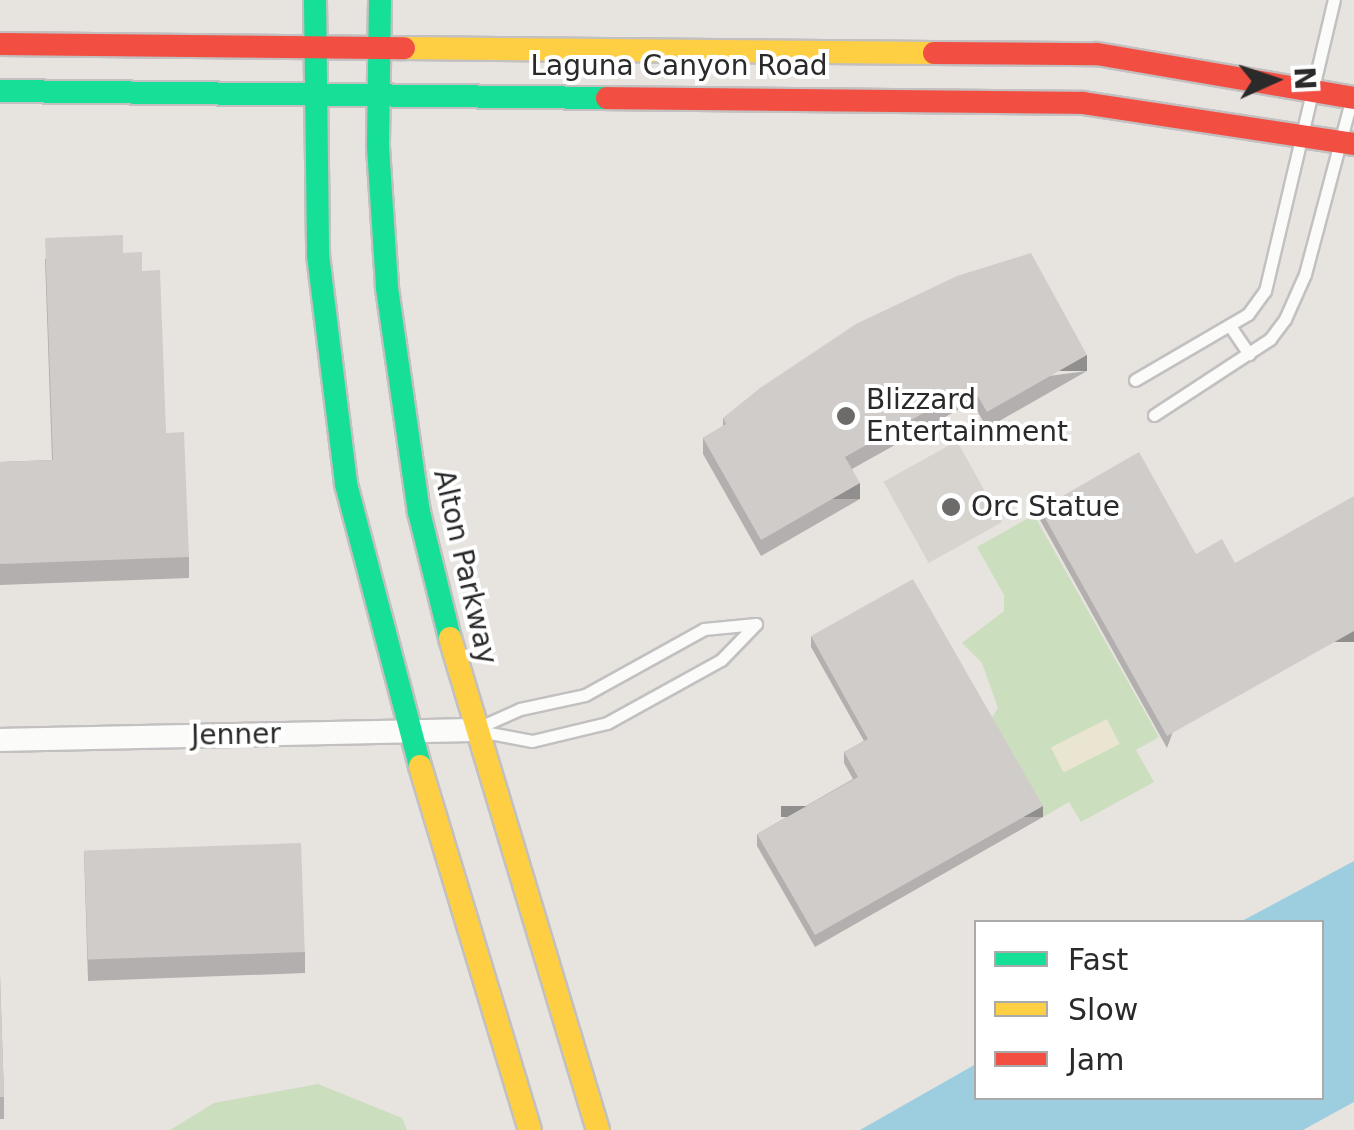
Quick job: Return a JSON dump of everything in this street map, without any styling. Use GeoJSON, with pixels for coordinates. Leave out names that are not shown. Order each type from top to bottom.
{"type":"FeatureCollection","features":[{"type":"Feature","properties":{"kind":"main road"},"geometry":{"type":"LineString","coordinates":[[314,0],[318,255],[341,451],[411,732],[530,1130]]}},
{"type":"Feature","properties":{"kind":"main road","name":"Alton Parkway"},"geometry":{"type":"LineString","coordinates":[[380,0],[383,230],[399,400],[473,730],[598,1130]]}},
{"type":"Feature","properties":{"kind":"main road","name":"Laguna Canyon Road"},"geometry":{"type":"LineString","coordinates":[[0,44],[1097,54],[1353,94]]}},
{"type":"Feature","properties":{"kind":"main road","name":"Laguna Canyon Road"},"geometry":{"type":"LineString","coordinates":[[0,91],[1082,103],[1303,132],[1346,142]]}},
{"type":"Feature","properties":{"kind":"street","name":"Jenner"},"geometry":{"type":"LineString","coordinates":[[0,740],[473,730]]}},
{"type":"Feature","properties":{"kind":"lane"},"geometry":{"type":"LineString","coordinates":[[1135,380],[1230,326],[1265,291],[1334,0]]}},
{"type":"Feature","properties":{"kind":"lane"},"geometry":{"type":"LineString","coordinates":[[1154,414],[1270,339],[1296,300],[1346,142],[1353,94]]}},
{"type":"Feature","properties":{"kind":"lane"},"geometry":{"type":"LineString","coordinates":[[1230,326],[1249,354]]}},
{"type":"Feature","properties":{"kind":"lane"},"geometry":{"type":"LineString","coordinates":[[756,624],[721,660],[607,723],[532,741],[473,730],[520,709],[585,696],[704,629],[756,624]]}},
{"type":"Feature","properties":{"kind":"green space"},"geometry":{"type":"Polygon","coordinates":[[[1034,515],[1159,737],[1136,750],[1154,782],[1081,822],[1069,802],[1043,817],[988,723],[998,708],[982,663],[962,643],[1004,611],[1004,595],[977,547],[1034,515]]]}},
{"type":"Feature","properties":{"kind":"green space"},"geometry":{"type":"Polygon","coordinates":[[[318,1084],[402,1118],[407,1130],[170,1130],[214,1103],[318,1084]]]}},
{"type":"Feature","properties":{"kind":"sand"},"geometry":{"type":"Polygon","coordinates":[[[1107,719],[1120,744],[1064,773],[1051,748],[1107,719]]]}},
{"type":"Feature","properties":{"kind":"shaded area"},"geometry":{"type":"Polygon","coordinates":[[[957,441],[1002,522],[929,563],[884,482],[957,441]]]}},
{"type":"Feature","properties":{"kind":"water"},"geometry":{"type":"Polygon","coordinates":[[[1354,861],[1354,1102],[1303,1130],[860,1130],[974,1065],[974,1100],[1324,1100],[1324,920],[1244,920],[1354,861]]]}},
{"type":"Feature","properties":{"kind":"building"},"geometry":{"type":"Polygon","coordinates":[[[123,235],[123,253],[142,252],[142,271],[160,270],[166,433],[184,432],[189,557],[0,564],[0,462],[53,460],[45,238],[123,235]]]}},
{"type":"Feature","properties":{"kind":"building","name":"Blizzard Entertainment"},"geometry":{"type":"Polygon","coordinates":[[[1031,253],[1087,355],[987,412],[972,386],[845,457],[860,483],[761,540],[703,438],[726,424],[723,418],[760,388],[856,324],[957,276],[1031,253]]]}},
{"type":"Feature","properties":{"kind":"building"},"geometry":{"type":"Polygon","coordinates":[[[1139,452],[1196,554],[1222,539],[1235,563],[1354,496],[1354,631],[1167,736],[1040,509],[1139,452]]]}},
{"type":"Feature","properties":{"kind":"building"},"geometry":{"type":"Polygon","coordinates":[[[913,579],[1043,806],[815,935],[757,834],[858,777],[844,752],[868,739],[811,636],[913,579]]]}},
{"type":"Feature","properties":{"kind":"building"},"geometry":{"type":"Polygon","coordinates":[[[301,843],[305,952],[88,960],[84,851],[301,843]]]}},
{"type":"Feature","properties":{"kind":"building"},"geometry":{"type":"Polygon","coordinates":[[[0,975],[4,1097],[0,1097],[0,975]]]}},
{"type":"Feature","properties":{"kind":"traffic: fast"},"geometry":{"type":"LineString","coordinates":[[315,0],[318,255],[346,484],[420,766]]}},
{"type":"Feature","properties":{"kind":"traffic: fast"},"geometry":{"type":"LineString","coordinates":[[380,0],[378,147],[387,288],[419,512],[450,638]]}},
{"type":"Feature","properties":{"kind":"traffic: fast"},"geometry":{"type":"LineString","coordinates":[[0,91],[607,98]]}},
{"type":"Feature","properties":{"kind":"traffic: slow"},"geometry":{"type":"LineString","coordinates":[[404,48],[934,53]]}},
{"type":"Feature","properties":{"kind":"traffic: slow"},"geometry":{"type":"LineString","coordinates":[[450,638],[598,1130]]}},
{"type":"Feature","properties":{"kind":"traffic: slow"},"geometry":{"type":"LineString","coordinates":[[420,766],[530,1130]]}},
{"type":"Feature","properties":{"kind":"traffic: jam"},"geometry":{"type":"LineString","coordinates":[[0,44],[404,48]]}},
{"type":"Feature","properties":{"kind":"traffic: jam"},"geometry":{"type":"LineString","coordinates":[[934,53],[1097,54],[1354,98]]}},
{"type":"Feature","properties":{"kind":"traffic: jam"},"geometry":{"type":"LineString","coordinates":[[607,98],[1083,103],[1354,144]]}},
{"type":"Feature","properties":{"kind":"place","name":"Blizzard Entertainment"},"geometry":{"type":"Point","coordinates":[846,416]}},
{"type":"Feature","properties":{"kind":"place","name":"Orc Statue"},"geometry":{"type":"Point","coordinates":[951,507]}}]}
